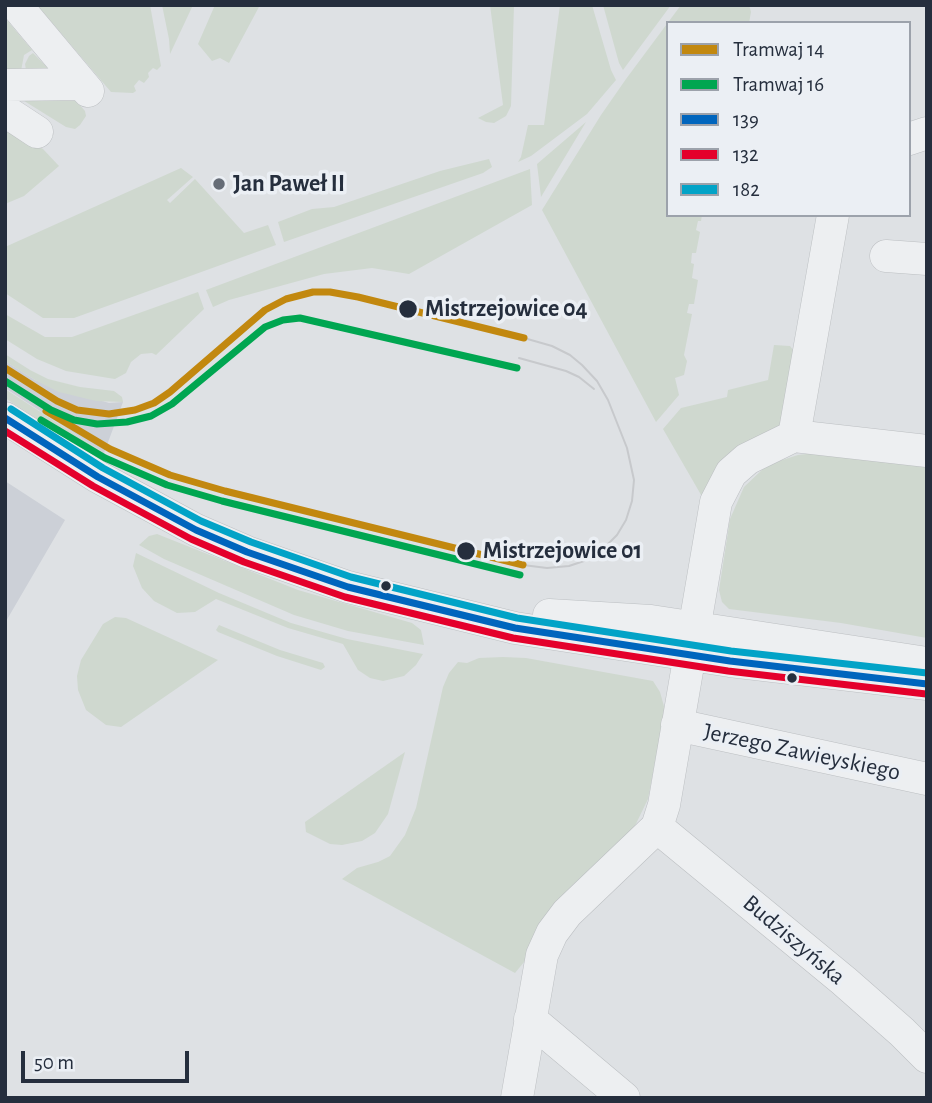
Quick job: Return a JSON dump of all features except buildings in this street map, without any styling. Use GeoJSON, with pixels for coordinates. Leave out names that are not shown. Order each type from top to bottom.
{"type":"FeatureCollection","features":[{"type":"Feature","properties":{"kind":"street"},"geometry":{"type":"LineString","coordinates":[[5,85],[85,88],[16,5]]}},
{"type":"Feature","properties":{"kind":"street"},"geometry":{"type":"LineString","coordinates":[[5,111],[37,132]]}},
{"type":"Feature","properties":{"kind":"street"},"geometry":{"type":"LineString","coordinates":[[794,436],[833,217]]}},
{"type":"Feature","properties":{"kind":"street"},"geometry":{"type":"LineString","coordinates":[[886,256],[927,259]]}},
{"type":"Feature","properties":{"kind":"street"},"geometry":{"type":"LineString","coordinates":[[5,418],[141,501],[243,551],[348,587],[515,628],[927,663]]}},
{"type":"Feature","properties":{"kind":"street"},"geometry":{"type":"LineString","coordinates":[[517,1098],[542,955],[552,933],[567,913],[657,827],[664,805],[712,520],[721,489],[732,473],[747,459],[794,436],[927,451]]}},
{"type":"Feature","properties":{"kind":"street"},"geometry":{"type":"LineString","coordinates":[[692,642],[927,684]]}},
{"type":"Feature","properties":{"kind":"street","name":"Jerzego Zawieyskiego"},"geometry":{"type":"LineString","coordinates":[[677,725],[927,779]]}},
{"type":"Feature","properties":{"kind":"street","name":"Budziszyńska"},"geometry":{"type":"LineString","coordinates":[[657,827],[844,981],[927,1057]]}},
{"type":"Feature","properties":{"kind":"street"},"geometry":{"type":"LineString","coordinates":[[530,1020],[624,1098]]}},
{"type":"Feature","properties":{"kind":"shaded area"},"geometry":{"type":"Polygon","coordinates":[[[37,5],[150,5],[161,66],[148,73],[149,77],[144,83],[139,80],[133,93],[111,92],[37,5]]]}},
{"type":"Feature","properties":{"kind":"shaded area"},"geometry":{"type":"Polygon","coordinates":[[[162,5],[193,5],[170,54],[169,39],[162,5]]]}},
{"type":"Feature","properties":{"kind":"shaded area"},"geometry":{"type":"Polygon","coordinates":[[[215,5],[260,5],[229,63],[220,58],[212,61],[198,44],[215,5]]]}},
{"type":"Feature","properties":{"kind":"shaded area"},"geometry":{"type":"Polygon","coordinates":[[[490,5],[514,5],[511,106],[506,116],[494,123],[478,118],[503,105],[490,5]]]}},
{"type":"Feature","properties":{"kind":"shaded area"},"geometry":{"type":"Polygon","coordinates":[[[560,5],[592,5],[616,80],[587,114],[531,156],[518,162],[528,125],[544,125],[560,5]]]}},
{"type":"Feature","properties":{"kind":"shaded area"},"geometry":{"type":"Polygon","coordinates":[[[603,5],[671,5],[623,70],[619,63],[603,5]]]}},
{"type":"Feature","properties":{"kind":"shaded area"},"geometry":{"type":"Polygon","coordinates":[[[681,5],[749,5],[751,12],[749,21],[669,21],[681,5]]]}},
{"type":"Feature","properties":{"kind":"shaded area"},"geometry":{"type":"Polygon","coordinates":[[[5,18],[32,50],[24,55],[21,71],[26,70],[25,64],[33,53],[51,71],[5,72],[5,18]]]}},
{"type":"Feature","properties":{"kind":"shaded area"},"geometry":{"type":"Polygon","coordinates":[[[666,25],[666,217],[702,217],[696,230],[700,232],[696,253],[692,253],[692,278],[698,280],[694,304],[689,304],[687,313],[692,314],[684,355],[687,361],[684,375],[675,378],[679,395],[656,422],[542,210],[626,79],[666,25]]]}},
{"type":"Feature","properties":{"kind":"shaded area"},"geometry":{"type":"Polygon","coordinates":[[[71,95],[86,116],[75,129],[66,127],[21,99],[71,95]]]}},
{"type":"Feature","properties":{"kind":"shaded area"},"geometry":{"type":"Polygon","coordinates":[[[586,122],[541,197],[537,164],[586,122]]]}},
{"type":"Feature","properties":{"kind":"shaded area"},"geometry":{"type":"Polygon","coordinates":[[[5,126],[43,149],[59,166],[24,196],[5,204],[5,126]]]}},
{"type":"Feature","properties":{"kind":"shaded area"},"geometry":{"type":"Polygon","coordinates":[[[489,159],[492,167],[483,173],[284,242],[278,222],[312,209],[334,207],[440,171],[489,159]]]}},
{"type":"Feature","properties":{"kind":"shaded area"},"geometry":{"type":"Polygon","coordinates":[[[181,168],[193,177],[167,200],[170,203],[195,179],[244,233],[268,225],[276,245],[74,318],[43,318],[5,293],[5,247],[181,168]]]}},
{"type":"Feature","properties":{"kind":"shaded area"},"geometry":{"type":"Polygon","coordinates":[[[530,169],[532,205],[409,274],[372,268],[324,274],[229,300],[213,307],[206,290],[530,169]]]}},
{"type":"Feature","properties":{"kind":"shaded area"},"geometry":{"type":"Polygon","coordinates":[[[198,292],[204,309],[156,355],[141,354],[131,362],[126,373],[115,379],[66,371],[37,359],[5,339],[5,314],[45,337],[72,337],[198,292]]]}},
{"type":"Feature","properties":{"kind":"shaded area"},"geometry":{"type":"Polygon","coordinates":[[[774,345],[790,346],[798,356],[783,428],[704,500],[663,429],[681,408],[727,397],[728,390],[768,380],[774,345]]]}},
{"type":"Feature","properties":{"kind":"shaded area"},"geometry":{"type":"Polygon","coordinates":[[[5,354],[48,379],[80,387],[114,391],[122,397],[123,402],[96,401],[59,392],[5,361],[5,354]]]}},
{"type":"Feature","properties":{"kind":"shaded area"},"geometry":{"type":"Polygon","coordinates":[[[5,361],[35,380],[109,403],[123,402],[104,453],[5,388],[5,361]]]}},
{"type":"Feature","properties":{"kind":"shaded area"},"geometry":{"type":"Polygon","coordinates":[[[5,389],[104,453],[101,460],[5,398],[5,389]]]}},
{"type":"Feature","properties":{"kind":"shaded area"},"geometry":{"type":"Polygon","coordinates":[[[814,453],[927,465],[927,638],[841,623],[729,609],[722,602],[719,590],[730,519],[744,487],[764,468],[776,462],[814,453]]]}},
{"type":"Feature","properties":{"kind":"shaded area"},"geometry":{"type":"Polygon","coordinates":[[[5,481],[65,520],[5,623],[5,481]]]}},
{"type":"Feature","properties":{"kind":"shaded area"},"geometry":{"type":"Polygon","coordinates":[[[157,534],[298,590],[412,623],[421,630],[424,645],[348,631],[294,615],[164,559],[139,545],[149,536],[157,534]]]}},
{"type":"Feature","properties":{"kind":"shaded area"},"geometry":{"type":"Polygon","coordinates":[[[136,553],[219,593],[291,623],[347,639],[423,654],[404,676],[383,681],[370,678],[358,670],[343,644],[288,628],[216,599],[195,612],[177,613],[154,601],[142,588],[133,566],[136,553]]]}},
{"type":"Feature","properties":{"kind":"shaded area"},"geometry":{"type":"Polygon","coordinates":[[[115,617],[126,618],[218,660],[121,727],[106,725],[86,710],[78,690],[77,676],[81,660],[103,624],[115,617]]]}},
{"type":"Feature","properties":{"kind":"shaded area"},"geometry":{"type":"Polygon","coordinates":[[[219,625],[280,650],[323,663],[325,667],[321,670],[277,656],[218,632],[216,630],[219,625]]]}},
{"type":"Feature","properties":{"kind":"shaded area"},"geometry":{"type":"Polygon","coordinates":[[[503,657],[526,658],[653,681],[660,692],[665,710],[648,799],[633,830],[515,973],[342,879],[357,868],[390,856],[405,835],[416,808],[443,687],[449,673],[458,662],[503,657]]]}},
{"type":"Feature","properties":{"kind":"shaded area"},"geometry":{"type":"Polygon","coordinates":[[[405,752],[388,814],[375,833],[362,841],[342,845],[330,844],[306,832],[305,822],[405,752]]]}},
{"type":"Feature","properties":{"kind":"tram line","name":"14"},"geometry":{"type":"LineString","coordinates":[[5,368],[57,401],[77,410],[109,414],[135,410],[154,403],[170,392],[265,310],[286,299],[313,292],[358,297],[524,338]]}},
{"type":"Feature","properties":{"kind":"tram line","name":"16"},"geometry":{"type":"LineString","coordinates":[[5,381],[51,410],[74,420],[97,424],[127,422],[151,416],[172,404],[265,327],[283,320],[300,318],[517,368]]}},
{"type":"Feature","properties":{"kind":"tram line"},"geometry":{"type":"LineString","coordinates":[[523,565],[547,568],[569,566],[584,561],[604,548],[617,535],[626,520],[632,501],[634,480],[627,448],[608,400],[597,381],[570,355],[552,346],[524,338]]}},
{"type":"Feature","properties":{"kind":"tram line"},"geometry":{"type":"LineString","coordinates":[[519,358],[566,371],[594,389]]}},
{"type":"Feature","properties":{"kind":"tram line","name":"14"},"geometry":{"type":"LineString","coordinates":[[46,411],[110,449],[170,475],[523,565]]}},
{"type":"Feature","properties":{"kind":"tram line","name":"16"},"geometry":{"type":"LineString","coordinates":[[41,420],[105,458],[167,485],[520,575]]}},
{"type":"Feature","properties":{"kind":"transit line","name":"182"},"geometry":{"type":"LineString","coordinates":[[11,409],[103,468],[201,521],[251,542],[351,577],[517,618],[731,651],[927,673]]}},
{"type":"Feature","properties":{"kind":"transit line","name":"139"},"geometry":{"type":"LineString","coordinates":[[5,418],[98,477],[196,530],[247,552],[348,587],[515,628],[730,661],[927,684]]}},
{"type":"Feature","properties":{"kind":"transit line","name":"132"},"geometry":{"type":"LineString","coordinates":[[5,431],[93,486],[191,539],[244,562],[345,597],[513,638],[728,671],[926,694]]}},
{"type":"Feature","properties":{"kind":"place","name":"Jan Paweł II"},"geometry":{"type":"Point","coordinates":[219,184]}},
{"type":"Feature","properties":{"kind":"place","name":"Mistrzejowice 04"},"geometry":{"type":"Point","coordinates":[408,309]}},
{"type":"Feature","properties":{"kind":"place","name":"Mistrzejowice 01"},"geometry":{"type":"Point","coordinates":[466,551]}}]}
